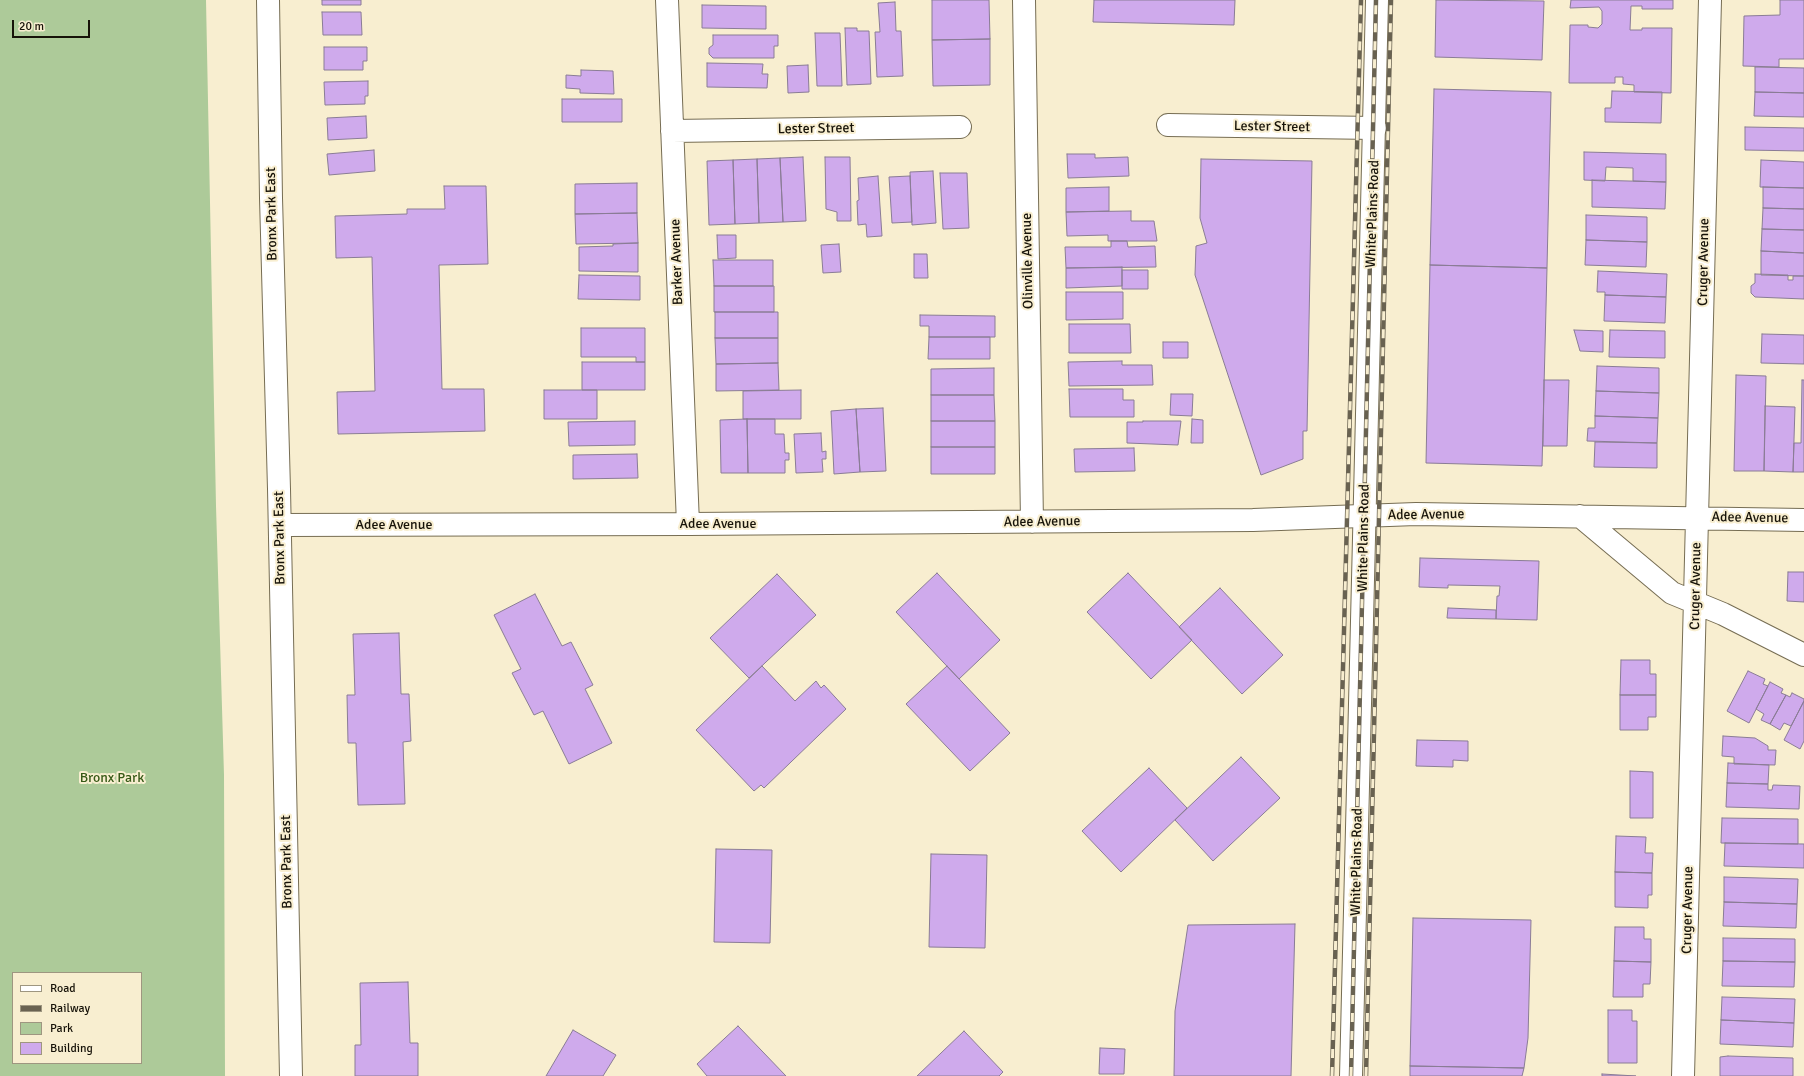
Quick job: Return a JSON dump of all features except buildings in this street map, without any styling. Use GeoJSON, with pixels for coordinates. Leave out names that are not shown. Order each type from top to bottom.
{"type":"FeatureCollection","features":[{"type":"Feature","properties":{"kind":"street","name":"Bronx Park East"},"geometry":{"type":"LineString","coordinates":[[268,0],[271,198],[280,525],[291,1076]]}},
{"type":"Feature","properties":{"kind":"street","name":"Barker Avenue"},"geometry":{"type":"LineString","coordinates":[[667,0],[688,524]]}},
{"type":"Feature","properties":{"kind":"street","name":"Olinville Avenue"},"geometry":{"type":"LineString","coordinates":[[1024,0],[1032,522]]}},
{"type":"Feature","properties":{"kind":"street","name":"White Plains Road"},"geometry":{"type":"LineString","coordinates":[[1351,1076],[1377,0]]}},
{"type":"Feature","properties":{"kind":"street","name":"Cruger Avenue"},"geometry":{"type":"LineString","coordinates":[[1683,1076],[1710,0]]}},
{"type":"Feature","properties":{"kind":"street","name":"Lester Street"},"geometry":{"type":"LineString","coordinates":[[1168,125],[1375,128]]}},
{"type":"Feature","properties":{"kind":"street","name":"Lester Street"},"geometry":{"type":"LineString","coordinates":[[672,131],[960,127]]}},
{"type":"Feature","properties":{"kind":"street","name":"Adee Avenue"},"geometry":{"type":"LineString","coordinates":[[280,525],[1253,520],[1416,514],[1697,517],[1804,520]]}},
{"type":"Feature","properties":{"kind":"street"},"geometry":{"type":"LineString","coordinates":[[1580,516],[1672,593],[1737,620],[1804,655]]}},
{"type":"Feature","properties":{"kind":"green space","name":"Bronx Park"},"geometry":{"type":"Polygon","coordinates":[[[0,0],[206,0],[216,506],[224,775],[225,1076],[0,1076],[0,0]]]}},
{"type":"Feature","properties":{"kind":"railway"},"geometry":{"type":"LineString","coordinates":[[1332,1076],[1361,0]]}},
{"type":"Feature","properties":{"kind":"railway"},"geometry":{"type":"LineString","coordinates":[[1351,1076],[1376,0]]}},
{"type":"Feature","properties":{"kind":"railway"},"geometry":{"type":"LineString","coordinates":[[1366,1076],[1391,0]]}}]}
